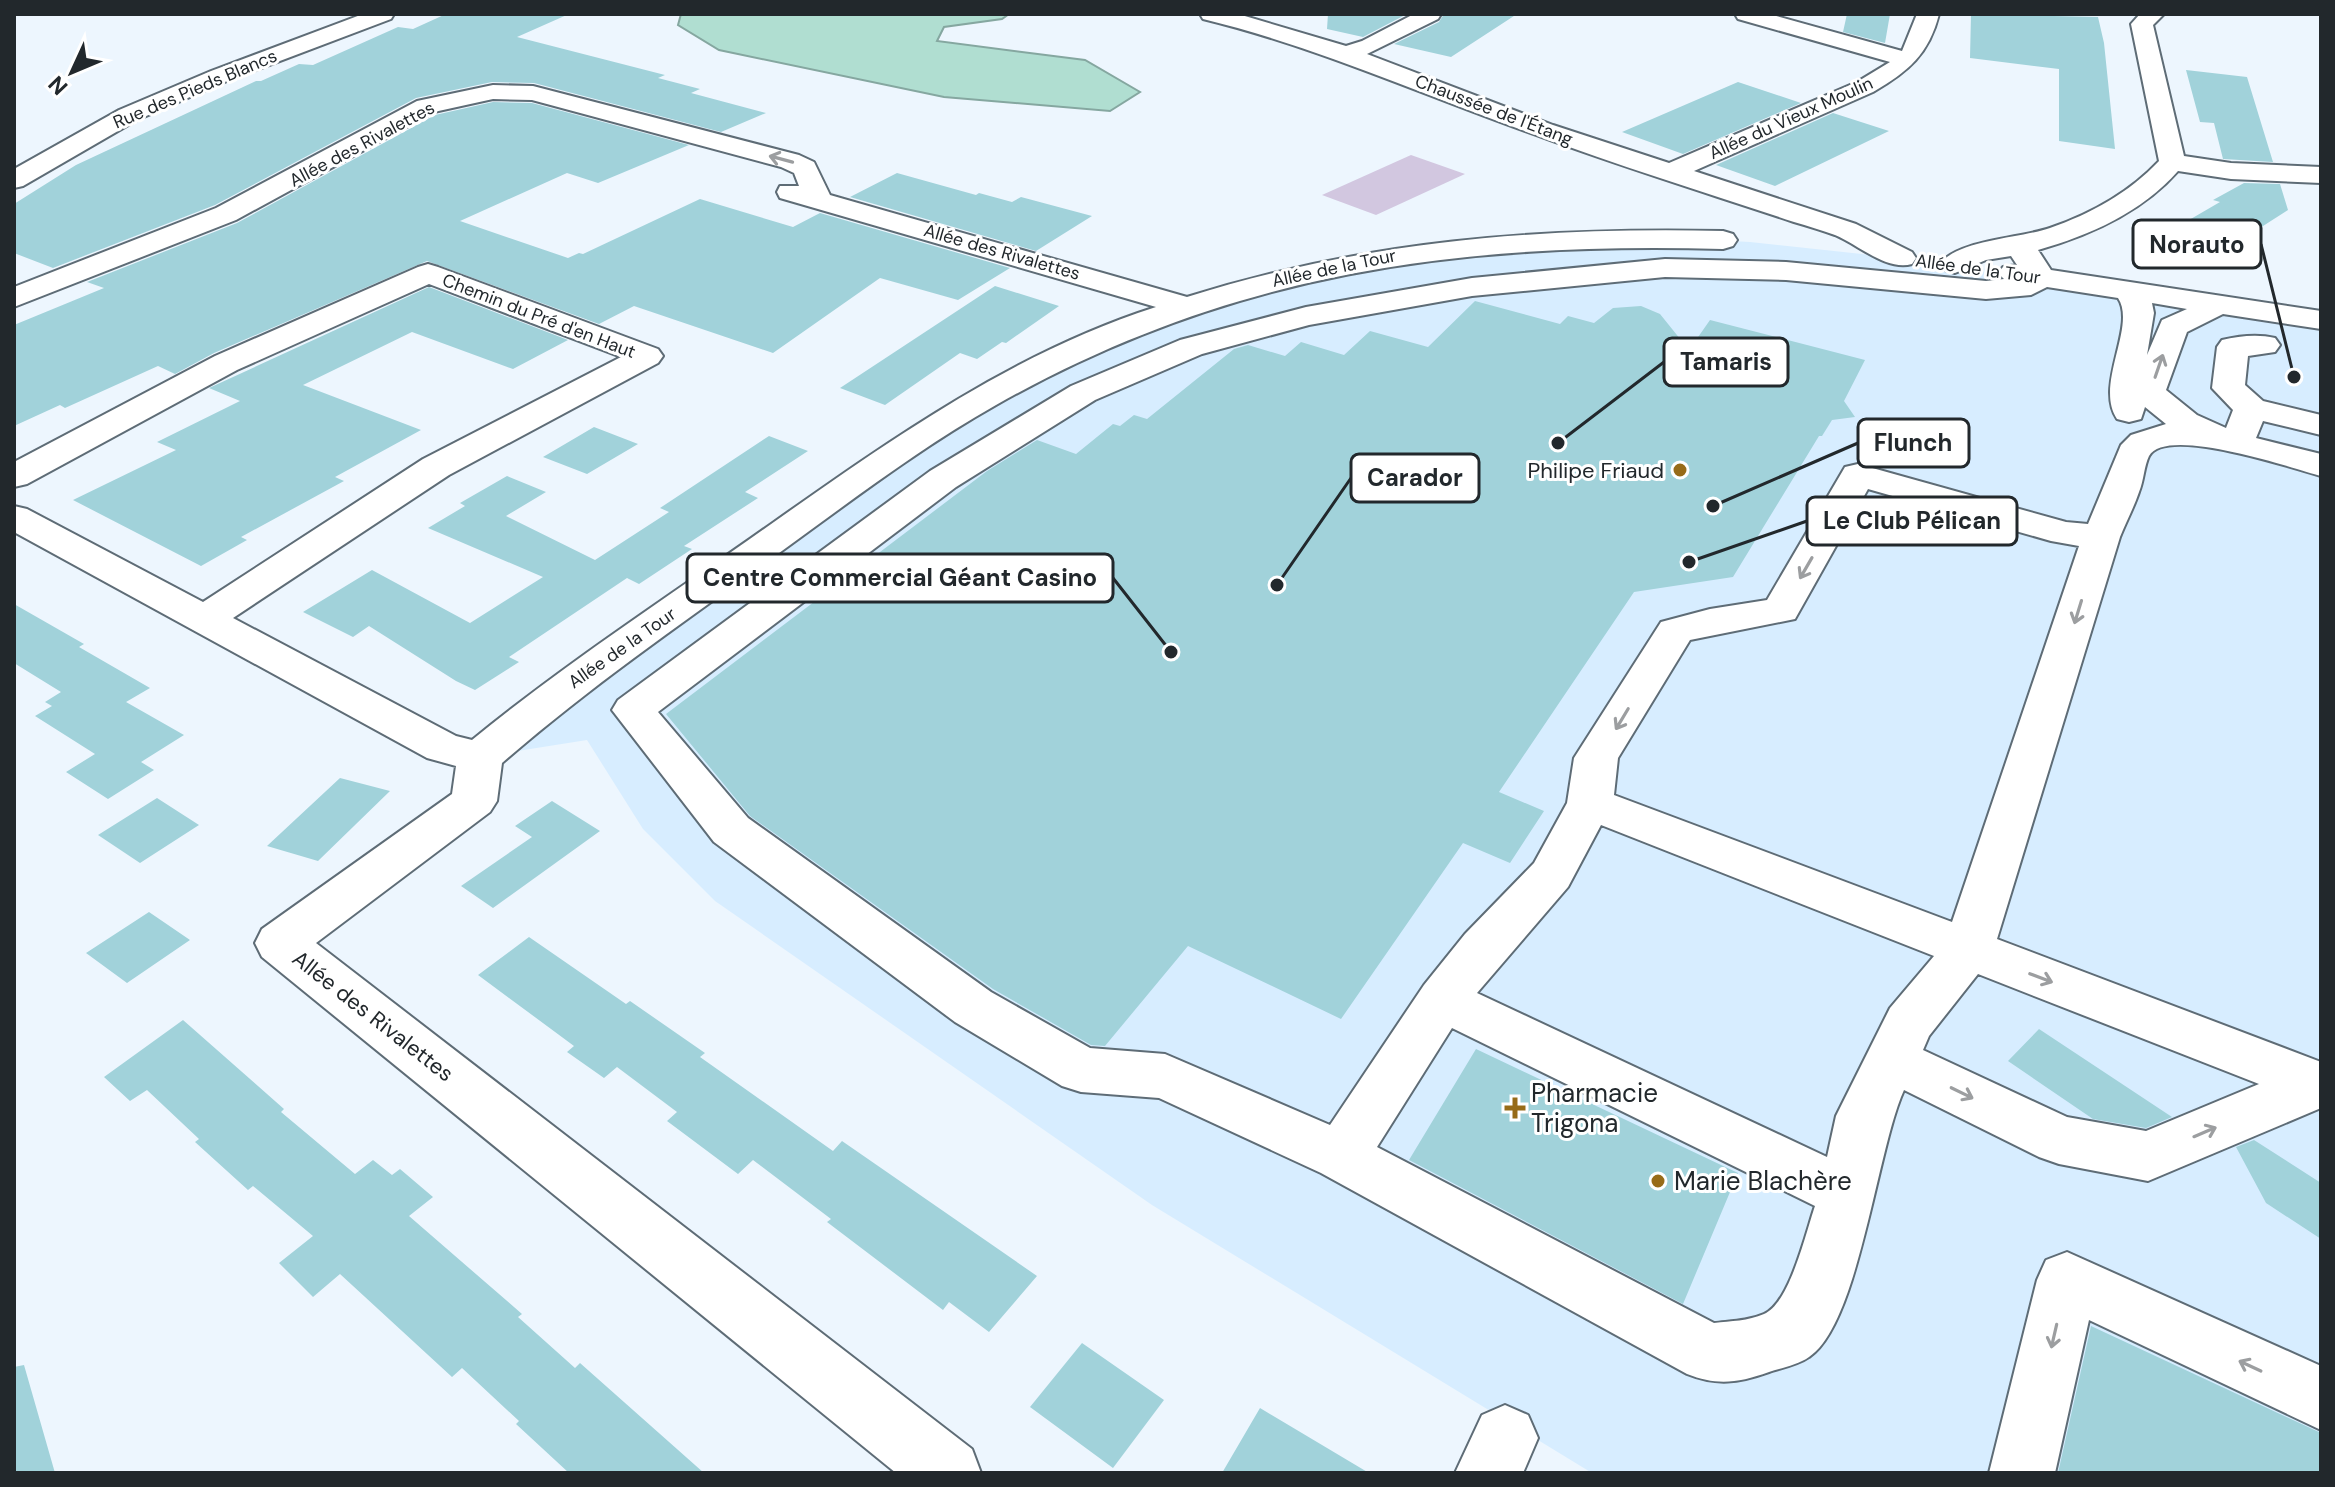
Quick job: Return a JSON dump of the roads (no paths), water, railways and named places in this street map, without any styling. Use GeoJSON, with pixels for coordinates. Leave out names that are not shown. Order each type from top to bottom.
{"type":"FeatureCollection","features":[{"type":"Feature","properties":{"kind":"street","name":"Rue des Pieds Blancs"},"geometry":{"type":"LineString","coordinates":[[14,180],[128,115],[219,76],[383,14]]}},
{"type":"Feature","properties":{"kind":"street","name":"Chaussée de l'Étang"},"geometry":{"type":"LineString","coordinates":[[1211,14],[1261,26],[1345,53],[1544,130],[1846,230],[1902,258]]}},
{"type":"Feature","properties":{"kind":"street"},"geometry":{"type":"LineString","coordinates":[[1345,53],[1370,46],[1430,14]]}},
{"type":"Feature","properties":{"kind":"street"},"geometry":{"type":"LineString","coordinates":[[1746,14],[1907,59]]}},
{"type":"Feature","properties":{"kind":"street","name":"Allée du Vieux Moulin"},"geometry":{"type":"LineString","coordinates":[[1667,173],[1865,87],[1907,59],[1923,41],[1928,14]]}},
{"type":"Feature","properties":{"kind":"street"},"geometry":{"type":"LineString","coordinates":[[2153,14],[2142,24],[2172,162]]}},
{"type":"Feature","properties":{"kind":"street","name":"Allée des Rivalettes"},"geometry":{"type":"LineString","coordinates":[[14,298],[226,214],[426,106],[493,92],[533,93],[790,161],[805,168],[818,199]]}},
{"type":"Feature","properties":{"kind":"street"},"geometry":{"type":"LineString","coordinates":[[724,146],[725,159],[733,174]]}},
{"type":"Feature","properties":{"kind":"street"},"geometry":{"type":"LineString","coordinates":[[2172,162],[2231,171],[2321,175]]}},
{"type":"Feature","properties":{"kind":"street"},"geometry":{"type":"LineString","coordinates":[[2172,162],[2158,180],[2032,261],[2031,286],[1986,290],[1786,271],[1665,268],[1472,287],[1306,316],[1191,347],[1083,393],[943,479],[633,710],[731,830],[973,1007],[1081,1070],[1165,1076],[1341,1156],[1709,1353],[1746,1350],[1788,1336],[1809,1310],[1848,1194],[1864,1116],[1909,1023],[1968,950],[2101,537],[2122,490],[2133,452],[2143,442],[2168,434],[2223,439],[2321,465]]}},
{"type":"Feature","properties":{"kind":"street","name":"Allée des Rivalettes"},"geometry":{"type":"LineString","coordinates":[[760,185],[818,199],[1185,306]]}},
{"type":"Feature","properties":{"kind":"street","name":"Chaussée de l'Étang"},"geometry":{"type":"LineString","coordinates":[[1777,209],[1796,222],[1803,231],[1804,242]]}},
{"type":"Feature","properties":{"kind":"street","name":"Allée de la Tour"},"geometry":{"type":"LineString","coordinates":[[480,757],[539,707],[884,461],[985,397],[1068,355],[1185,306],[1286,277],[1425,250],[1551,239],[1656,237],[1757,242],[1955,264],[2032,261],[2128,291],[2321,320]]}},
{"type":"Feature","properties":{"kind":"street","name":"Chemin du Pré d'en Haut"},"geometry":{"type":"LineString","coordinates":[[14,476],[226,363],[428,273],[647,356],[482,440],[433,469],[267,581],[206,618]]}},
{"type":"Feature","properties":{"kind":"street"},"geometry":{"type":"LineString","coordinates":[[2128,291],[2136,300],[2139,313],[2127,388],[2129,413],[2131,425],[2143,442]]}},
{"type":"Feature","properties":{"kind":"street"},"geometry":{"type":"LineString","coordinates":[[2216,306],[2173,327],[2149,392],[2165,410],[2223,439]]}},
{"type":"Feature","properties":{"kind":"street"},"geometry":{"type":"LineString","coordinates":[[2264,345],[2233,347],[2228,388],[2251,408],[2321,425]]}},
{"type":"Feature","properties":{"kind":"street"},"geometry":{"type":"LineString","coordinates":[[2223,439],[2251,408]]}},
{"type":"Feature","properties":{"kind":"street"},"geometry":{"type":"LineString","coordinates":[[1341,1156],[1442,1000],[1483,948],[1551,875],[1590,803],[1596,758],[1675,631],[1710,621],[1781,610],[1858,475],[2064,533],[2101,537]]}},
{"type":"Feature","properties":{"kind":"street"},"geometry":{"type":"LineString","coordinates":[[14,517],[443,748],[480,757]]}},
{"type":"Feature","properties":{"kind":"street","name":"Allée des Rivalettes"},"geometry":{"type":"LineString","coordinates":[[480,757],[474,801],[280,943],[948,1473]]}},
{"type":"Feature","properties":{"kind":"street"},"geometry":{"type":"LineString","coordinates":[[1590,803],[2320,1084]]}},
{"type":"Feature","properties":{"kind":"street"},"geometry":{"type":"LineString","coordinates":[[1442,1000],[1848,1194]]}},
{"type":"Feature","properties":{"kind":"street"},"geometry":{"type":"LineString","coordinates":[[1891,1059],[2059,1140],[2148,1156],[2320,1084]]}},
{"type":"Feature","properties":{"kind":"street"},"geometry":{"type":"LineString","coordinates":[[2022,1473],[2067,1280],[2321,1399]]}},
{"type":"Feature","properties":{"kind":"place","name":"Norauto"},"geometry":{"type":"Point","coordinates":[2294,377]}},
{"type":"Feature","properties":{"kind":"place","name":"Tamaris"},"geometry":{"type":"Point","coordinates":[1558,443]}},
{"type":"Feature","properties":{"kind":"place","name":"Philipe Friaud"},"geometry":{"type":"Point","coordinates":[1680,470]}},
{"type":"Feature","properties":{"kind":"place","name":"Flunch"},"geometry":{"type":"Point","coordinates":[1713,506]}},
{"type":"Feature","properties":{"kind":"place","name":"Le Club Pélican"},"geometry":{"type":"Point","coordinates":[1689,562]}},
{"type":"Feature","properties":{"kind":"place","name":"Carador"},"geometry":{"type":"Point","coordinates":[1277,585]}},
{"type":"Feature","properties":{"kind":"place","name":"Centre Commercial Géant Casino"},"geometry":{"type":"Point","coordinates":[1171,652]}},
{"type":"Feature","properties":{"kind":"place","name":"Pharmacie Trigona"},"geometry":{"type":"Point","coordinates":[1515,1108]}},
{"type":"Feature","properties":{"kind":"place","name":"Marie Blachère"},"geometry":{"type":"Point","coordinates":[1658,1181]}}]}
